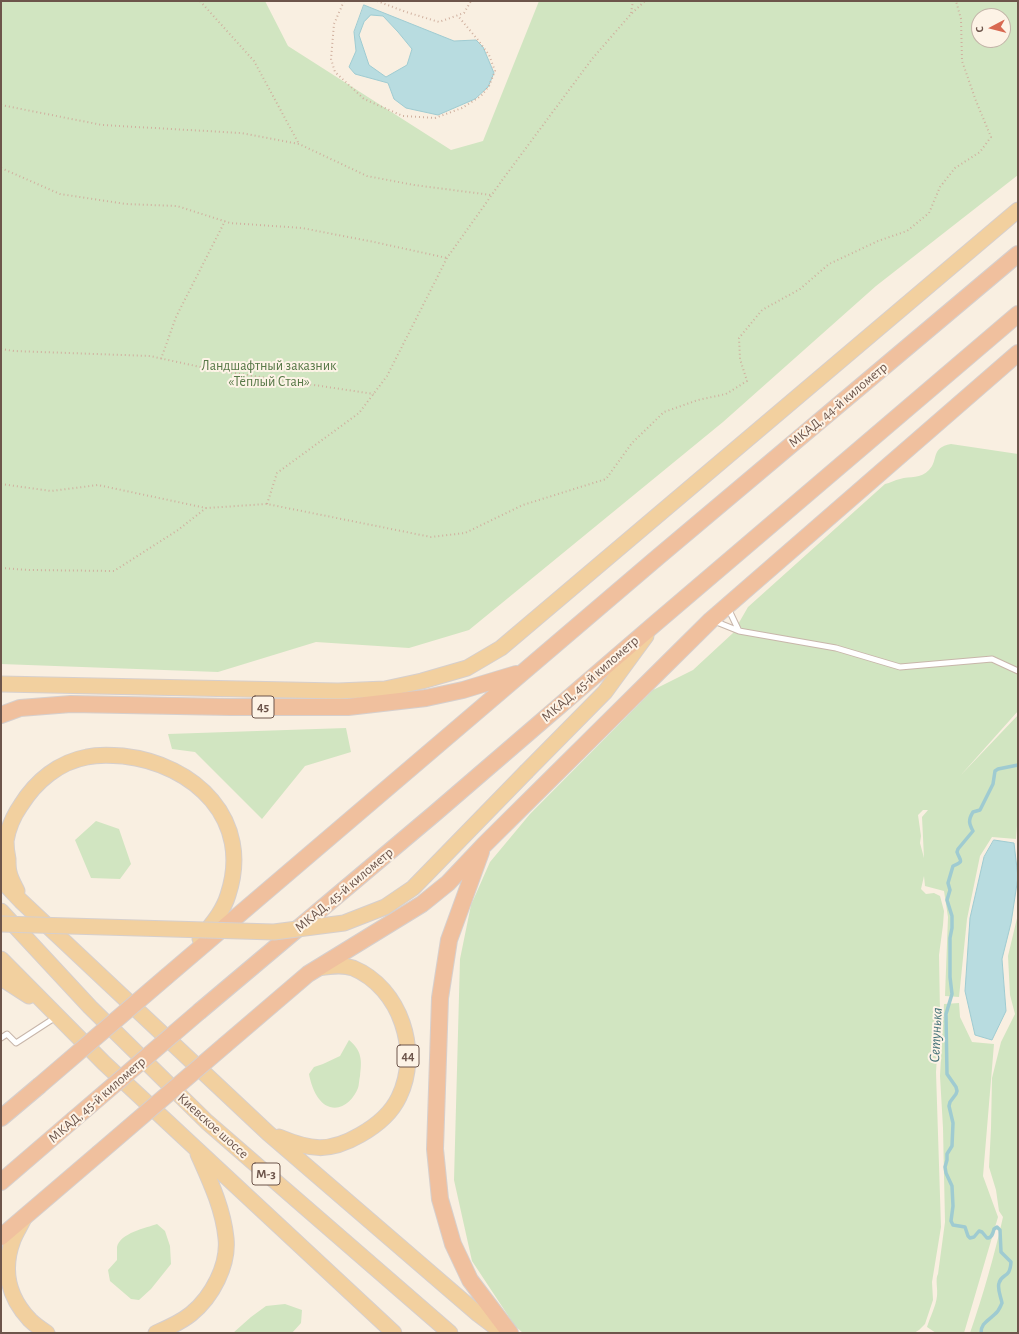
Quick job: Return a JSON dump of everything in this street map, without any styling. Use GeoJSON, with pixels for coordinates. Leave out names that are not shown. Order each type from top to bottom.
{"type":"FeatureCollection","features":[{"type":"Feature","properties":{"kind":"highway","name":"МКАД, 44-й километр"},"geometry":{"type":"LineString","coordinates":[[522,672],[1018,254]]}},
{"type":"Feature","properties":{"kind":"highway","name":"МКАД, 45-й километр"},"geometry":{"type":"LineString","coordinates":[[1,1182],[1018,314]]}},
{"type":"Feature","properties":{"kind":"highway"},"geometry":{"type":"LineString","coordinates":[[1,1237],[308,974],[422,904],[448,883],[484,845],[726,606],[1018,353]]}},
{"type":"Feature","properties":{"kind":"highway"},"geometry":{"type":"LineString","coordinates":[[1,1118],[522,672]]}},
{"type":"Feature","properties":{"kind":"highway","name":"45"},"geometry":{"type":"LineString","coordinates":[[1,715],[20,708],[71,704],[230,708],[348,707],[426,698],[463,690],[522,672]]}},
{"type":"Feature","properties":{"kind":"highway"},"geometry":{"type":"LineString","coordinates":[[484,845],[449,940],[440,998],[435,1149],[440,1199],[453,1244],[470,1280],[510,1333]]}},
{"type":"Feature","properties":{"kind":"main road"},"geometry":{"type":"LineString","coordinates":[[1,684],[338,691],[385,689],[422,681],[467,668],[501,648],[1018,210]]}},
{"type":"Feature","properties":{"kind":"main road"},"geometry":{"type":"LineString","coordinates":[[1,924],[274,932],[344,923],[385,907],[413,888],[605,692],[656,622]]}},
{"type":"Feature","properties":{"kind":"main road"},"geometry":{"type":"LineString","coordinates":[[21,901],[9,871],[6,842],[15,814],[28,793],[45,776],[65,764],[87,756],[110,755],[135,757],[158,763],[196,785],[211,798],[221,813],[231,834],[234,854],[233,876],[228,896],[216,918],[198,942],[167,976]]}},
{"type":"Feature","properties":{"kind":"main road"},"geometry":{"type":"LineString","coordinates":[[1,880],[21,901],[268,1133],[478,1314],[503,1333]]}},
{"type":"Feature","properties":{"kind":"main road","name":"Киевское шоссе"},"geometry":{"type":"LineString","coordinates":[[1,911],[90,1008],[207,1122],[450,1333]]}},
{"type":"Feature","properties":{"kind":"main road"},"geometry":{"type":"LineString","coordinates":[[1,959],[54,1013]]}},
{"type":"Feature","properties":{"kind":"main road","name":"44"},"geometry":{"type":"LineString","coordinates":[[268,1133],[297,1145],[317,1148],[336,1145],[348,1141],[372,1128],[388,1114],[398,1098],[406,1079],[408,1056],[406,1032],[398,1012],[385,993],[369,977],[351,968],[334,966],[319,968]]}},
{"type":"Feature","properties":{"kind":"main road"},"geometry":{"type":"LineString","coordinates":[[1,978],[54,1013]]}},
{"type":"Feature","properties":{"kind":"main road","name":"Киевское шоссе"},"geometry":{"type":"LineString","coordinates":[[54,1013],[104,1063],[394,1333]]}},
{"type":"Feature","properties":{"kind":"main road"},"geometry":{"type":"LineString","coordinates":[[1,1110],[37,1087]]}},
{"type":"Feature","properties":{"kind":"main road"},"geometry":{"type":"LineString","coordinates":[[156,1333],[192,1314],[208,1297],[218,1280],[224,1261],[226,1240],[222,1214],[213,1187],[195,1148]]}},
{"type":"Feature","properties":{"kind":"main road"},"geometry":{"type":"LineString","coordinates":[[25,1216],[13,1240],[8,1259],[8,1282],[17,1303],[30,1320],[47,1333]]}},
{"type":"Feature","properties":{"kind":"lane"},"geometry":{"type":"LineString","coordinates":[[726,606],[739,631]]}},
{"type":"Feature","properties":{"kind":"lane"},"geometry":{"type":"LineString","coordinates":[[711,620],[739,631],[836,648],[900,667],[992,659],[1018,671]]}},
{"type":"Feature","properties":{"kind":"lane"},"geometry":{"type":"LineString","coordinates":[[1,1038],[7,1034],[16,1043],[54,1013]]}},
{"type":"Feature","properties":{"kind":"path"},"geometry":{"type":"LineString","coordinates":[[200,1],[254,62],[299,144]]}},
{"type":"Feature","properties":{"kind":"path"},"geometry":{"type":"LineString","coordinates":[[344,1],[334,24],[331,59],[335,72],[364,99],[403,116],[435,118],[462,108],[481,96],[489,86],[495,71],[489,55],[458,16]]}},
{"type":"Feature","properties":{"kind":"path"},"geometry":{"type":"LineString","coordinates":[[377,1],[406,12],[440,22],[464,14],[471,1]]}},
{"type":"Feature","properties":{"kind":"path"},"geometry":{"type":"LineString","coordinates":[[631,14],[633,1]]}},
{"type":"Feature","properties":{"kind":"path"},"geometry":{"type":"LineString","coordinates":[[267,504],[277,473],[359,413],[374,394],[387,376],[447,258],[491,195],[592,59],[631,14],[645,1]]}},
{"type":"Feature","properties":{"kind":"path"},"geometry":{"type":"LineString","coordinates":[[1,484],[51,491],[98,485],[206,508],[267,504],[430,537],[465,533],[523,505],[606,479],[632,443],[664,412],[698,400],[726,394],[747,381],[740,359],[739,338],[762,310],[800,289],[829,264],[878,241],[907,231],[929,213],[940,187],[955,168],[980,152],[991,137],[962,61],[961,19],[956,1]]}},
{"type":"Feature","properties":{"kind":"path"},"geometry":{"type":"LineString","coordinates":[[1,105],[102,125],[241,134],[299,144],[366,176],[414,185],[491,195]]}},
{"type":"Feature","properties":{"kind":"path"},"geometry":{"type":"LineString","coordinates":[[1,168],[60,194],[126,204],[176,206],[225,221],[302,228],[447,258]]}},
{"type":"Feature","properties":{"kind":"path"},"geometry":{"type":"LineString","coordinates":[[161,359],[176,317],[225,221]]}},
{"type":"Feature","properties":{"kind":"path"},"geometry":{"type":"LineString","coordinates":[[1,349],[14,351],[150,356],[214,370],[374,394]]}},
{"type":"Feature","properties":{"kind":"path"},"geometry":{"type":"LineString","coordinates":[[1,568],[30,570],[114,571],[178,530],[206,508]]}},
{"type":"Feature","properties":{"kind":"green space","name":"Ландшафтный заказник «Тёплый Стан»"},"geometry":{"type":"Polygon","coordinates":[[[1,1],[265,1],[288,46],[451,150],[483,141],[539,1],[1018,1],[1018,175],[876,286],[723,422],[469,630],[409,648],[316,642],[218,672],[1,664],[1,1]]]}},
{"type":"Feature","properties":{"kind":"green space"},"geometry":{"type":"Polygon","coordinates":[[[951,444],[1018,454],[1018,711],[960,776],[1018,715],[1018,812],[1016,839],[992,837],[980,856],[967,919],[959,997],[945,996],[948,917],[944,891],[925,886],[924,876],[921,889],[926,894],[934,893],[940,896],[944,911],[939,955],[940,1013],[936,1072],[941,1227],[932,1282],[933,1300],[925,1324],[914,1333],[523,1333],[515,1326],[472,1261],[454,1180],[460,959],[471,905],[490,862],[530,814],[653,690],[693,670],[733,633],[748,607],[885,484],[926,473],[932,466],[937,451],[944,446],[951,444]],[[923,810],[918,815],[921,836],[920,843],[924,858],[922,817],[928,810],[923,810]]]}},
{"type":"Feature","properties":{"kind":"green space"},"geometry":{"type":"Polygon","coordinates":[[[346,728],[351,752],[305,766],[262,819],[195,752],[172,749],[168,734],[346,728]]]}},
{"type":"Feature","properties":{"kind":"green space"},"geometry":{"type":"Polygon","coordinates":[[[96,821],[119,829],[131,864],[120,879],[91,878],[75,840],[96,821]]]}},
{"type":"Feature","properties":{"kind":"green space"},"geometry":{"type":"Polygon","coordinates":[[[1018,914],[1018,1333],[970,1333],[988,1276],[1003,1217],[999,1211],[996,1190],[989,1167],[992,1078],[1001,1042],[1015,1014],[1010,995],[1008,956],[1018,914]]]}},
{"type":"Feature","properties":{"kind":"green space"},"geometry":{"type":"Polygon","coordinates":[[[959,1003],[960,1017],[972,1042],[994,1044],[983,1176],[998,1217],[964,1333],[936,1333],[927,1327],[936,1300],[937,1279],[945,1222],[943,1128],[940,1076],[944,1004],[959,1003]]]}},
{"type":"Feature","properties":{"kind":"green space"},"geometry":{"type":"Polygon","coordinates":[[[349,1040],[359,1052],[361,1060],[358,1088],[351,1100],[343,1106],[334,1108],[330,1107],[325,1105],[318,1098],[311,1083],[309,1074],[314,1067],[340,1056],[349,1040]]]}},
{"type":"Feature","properties":{"kind":"green space"},"geometry":{"type":"Polygon","coordinates":[[[157,1224],[165,1231],[170,1246],[171,1264],[151,1289],[139,1300],[131,1299],[110,1281],[108,1270],[117,1260],[117,1247],[123,1238],[134,1232],[157,1224]]]}},
{"type":"Feature","properties":{"kind":"green space"},"geometry":{"type":"Polygon","coordinates":[[[285,1304],[302,1310],[301,1323],[292,1333],[233,1333],[266,1306],[285,1304]]]}},
{"type":"Feature","properties":{"kind":"water"},"geometry":{"type":"Polygon","coordinates":[[[364,5],[454,41],[476,40],[483,47],[494,73],[488,87],[475,99],[438,115],[406,108],[394,99],[388,83],[355,74],[349,67],[356,51],[354,32],[364,5]],[[371,15],[364,22],[359,35],[369,65],[386,77],[407,65],[412,49],[383,16],[371,15]]]}},
{"type":"Feature","properties":{"kind":"water"},"geometry":{"type":"Polygon","coordinates":[[[994,840],[1014,843],[1018,877],[1011,923],[1002,959],[1006,1011],[992,1040],[975,1035],[965,991],[970,918],[984,857],[994,840]]]}},
{"type":"Feature","properties":{"kind":"waterway","name":"Сетунька"},"geometry":{"type":"LineString","coordinates":[[981,1333],[985,1322],[998,1312],[1002,1303],[999,1283],[1000,1280],[1008,1273],[1011,1262],[1001,1252],[1000,1230],[997,1227],[994,1229],[989,1238],[979,1231],[974,1237],[970,1238],[965,1227],[953,1225],[951,1221],[953,1206],[952,1186],[945,1167],[947,1154],[952,1146],[953,1123],[949,1106],[957,1091],[947,1074],[946,1014],[952,994],[950,977],[950,938],[952,916],[947,900],[950,890],[948,883],[953,866],[961,860],[957,852],[958,849],[973,831],[970,824],[970,817],[973,812],[980,810],[993,784],[995,771],[1018,765]]}}]}
